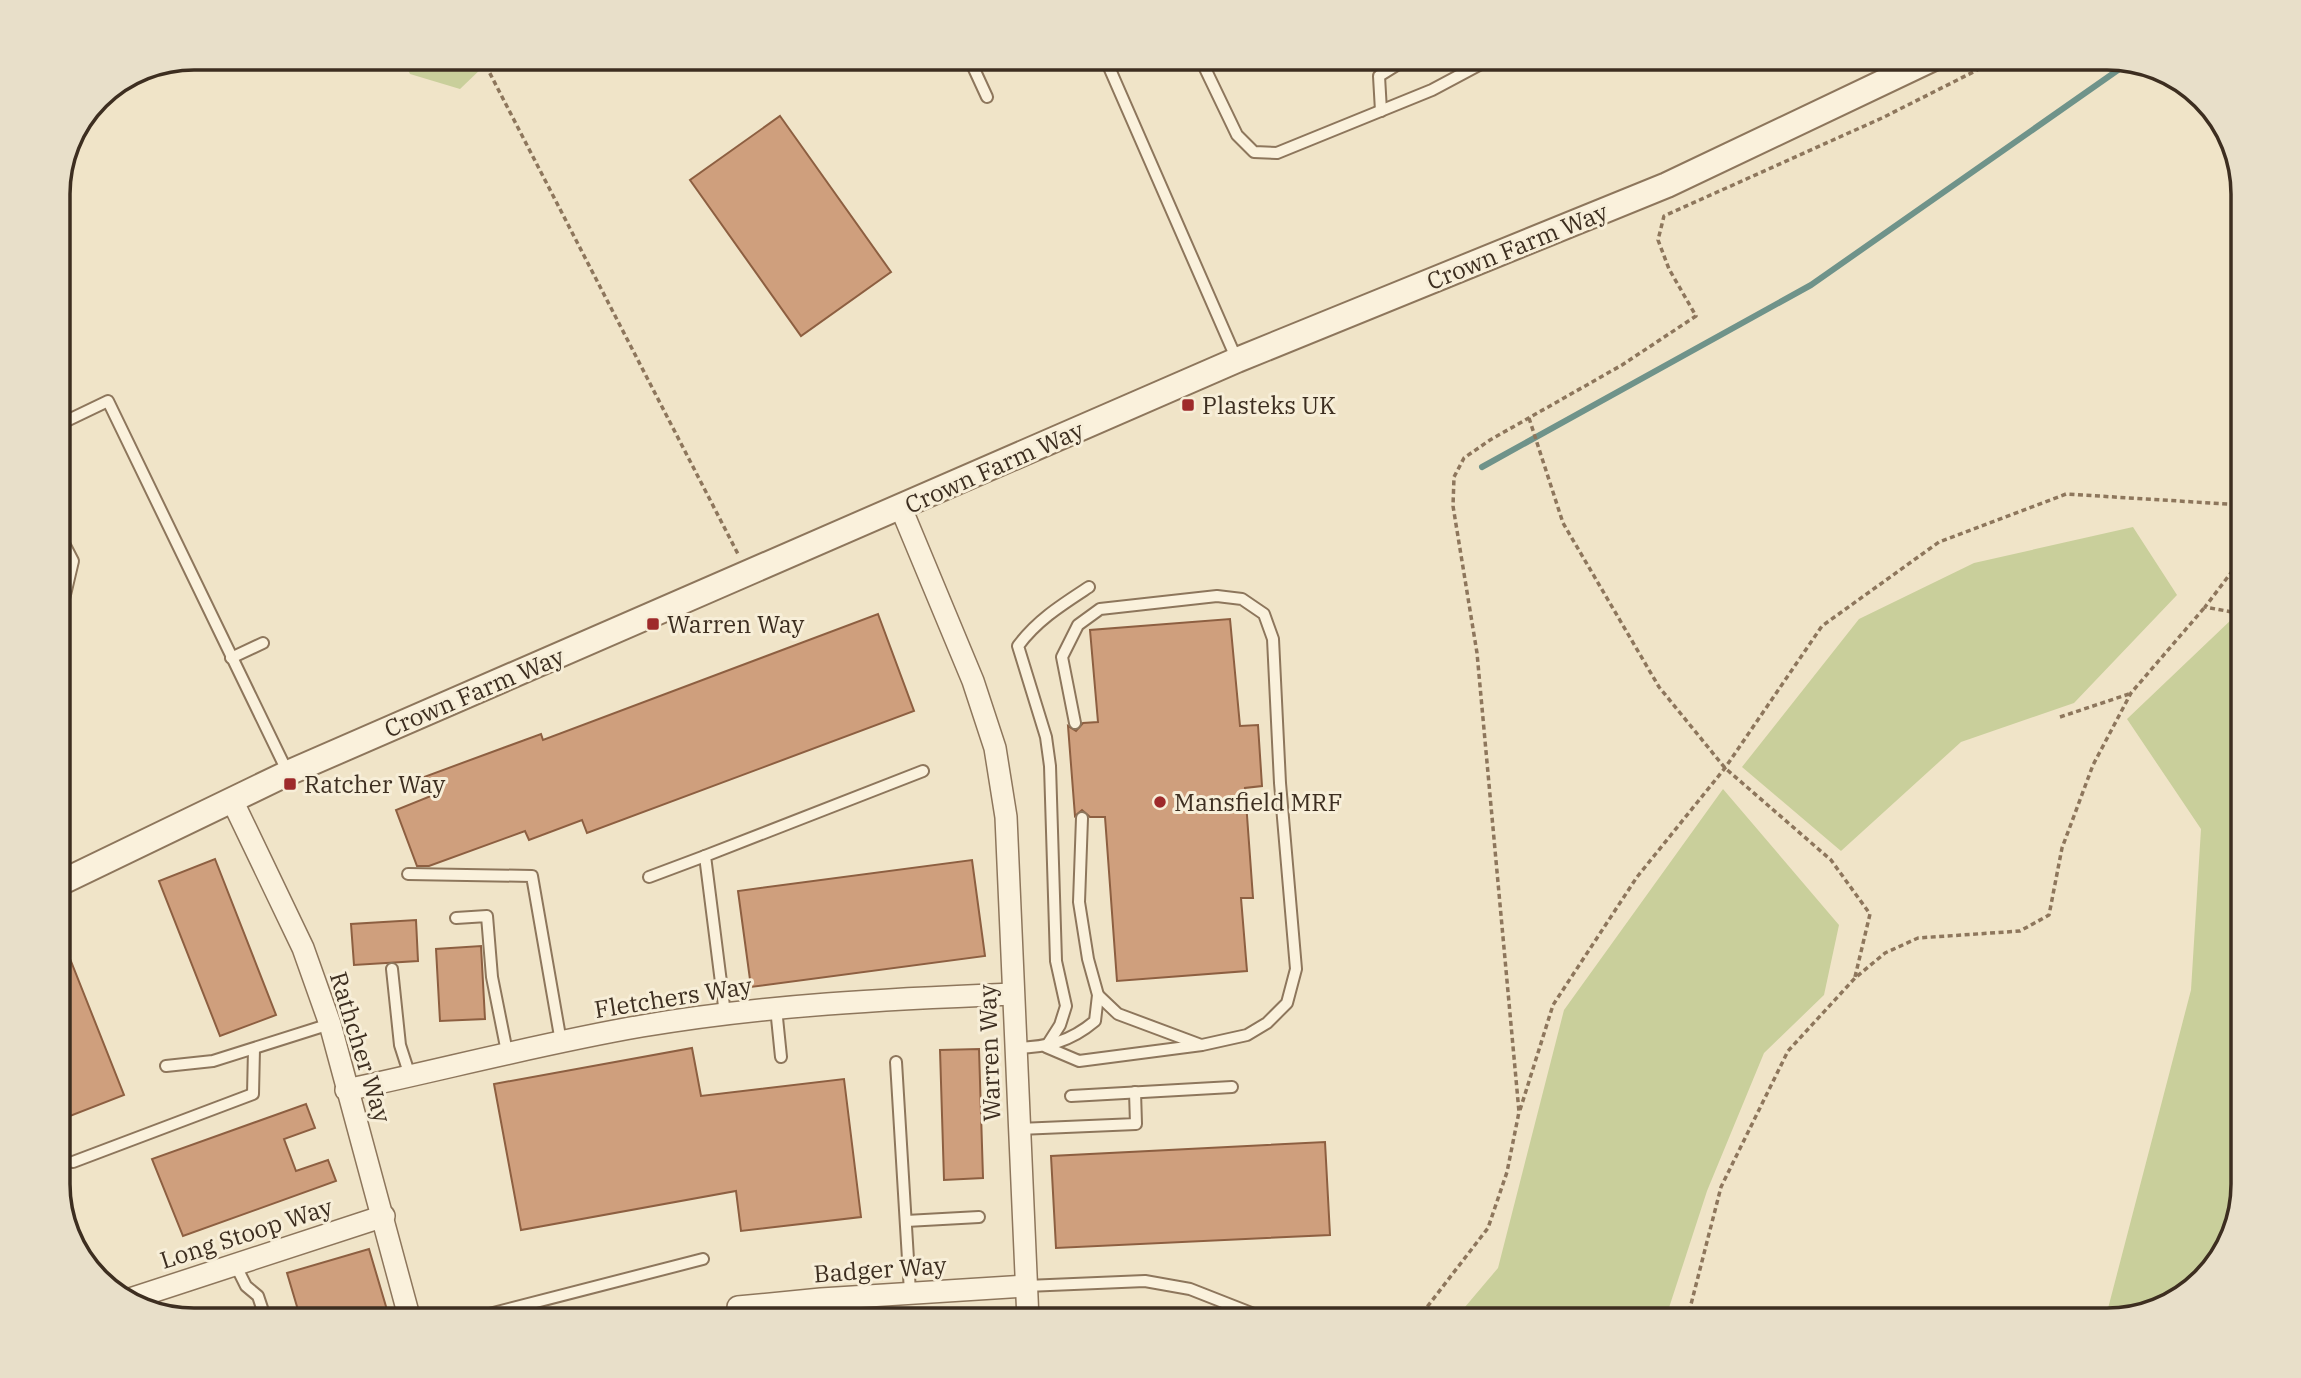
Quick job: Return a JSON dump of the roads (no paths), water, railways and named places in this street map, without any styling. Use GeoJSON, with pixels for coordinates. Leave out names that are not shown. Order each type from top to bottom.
{"type":"FeatureCollection","features":[{"type":"Feature","properties":{"kind":"street","name":"Crown Farm Way"},"geometry":{"type":"LineString","coordinates":[[70,878],[288,773],[901,508],[1237,359],[1667,185],[1909,70]]}},
{"type":"Feature","properties":{"kind":"street","name":"Warren Way"},"geometry":{"type":"LineString","coordinates":[[901,508],[973,681],[995,748],[1006,817],[1027,1308]]}},
{"type":"Feature","properties":{"kind":"street","name":"Rathcher Way"},"geometry":{"type":"LineString","coordinates":[[232,800],[303,948],[330,1024],[407,1308]]}},
{"type":"Feature","properties":{"kind":"street","name":"Fletchers Way"},"geometry":{"type":"LineString","coordinates":[[346,1090],[507,1052],[725,1014],[776,1008],[1013,994]]}},
{"type":"Feature","properties":{"kind":"street","name":"Long Stoop Way"},"geometry":{"type":"LineString","coordinates":[[140,1296],[383,1216]]}},
{"type":"Feature","properties":{"kind":"street","name":"Badger Way"},"geometry":{"type":"LineString","coordinates":[[738,1307],[910,1292],[1026,1286]]}},
{"type":"Feature","properties":{"kind":"lane"},"geometry":{"type":"LineString","coordinates":[[975,70],[988,97]]}},
{"type":"Feature","properties":{"kind":"lane"},"geometry":{"type":"LineString","coordinates":[[1110,70],[1237,359]]}},
{"type":"Feature","properties":{"kind":"lane"},"geometry":{"type":"LineString","coordinates":[[1206,70],[1237,135],[1254,152],[1278,153],[1432,90],[1470,70]]}},
{"type":"Feature","properties":{"kind":"lane"},"geometry":{"type":"LineString","coordinates":[[1381,111],[1379,76],[1389,70]]}},
{"type":"Feature","properties":{"kind":"lane"},"geometry":{"type":"LineString","coordinates":[[70,419],[108,401],[288,773]]}},
{"type":"Feature","properties":{"kind":"lane"},"geometry":{"type":"LineString","coordinates":[[70,555],[73,561],[70,575]]}},
{"type":"Feature","properties":{"kind":"lane"},"geometry":{"type":"LineString","coordinates":[[1046,1047],[1060,1025],[1066,1006],[1056,961],[1050,766],[1046,737],[1018,646],[1030,631],[1059,606],[1089,587]]}},
{"type":"Feature","properties":{"kind":"lane"},"geometry":{"type":"LineString","coordinates":[[1046,1047],[1079,1061],[1202,1045],[1247,1035],[1268,1023],[1287,1003],[1296,969],[1280,783],[1273,639],[1264,614],[1242,599],[1217,596],[1100,609],[1078,625],[1062,657],[1074,723]]}},
{"type":"Feature","properties":{"kind":"lane"},"geometry":{"type":"LineString","coordinates":[[231,658],[263,643]]}},
{"type":"Feature","properties":{"kind":"lane"},"geometry":{"type":"LineString","coordinates":[[649,877],[923,771]]}},
{"type":"Feature","properties":{"kind":"lane"},"geometry":{"type":"LineString","coordinates":[[1016,1048],[1046,1047],[1075,1038],[1095,1021],[1098,995],[1088,959],[1080,902],[1082,818]]}},
{"type":"Feature","properties":{"kind":"lane"},"geometry":{"type":"LineString","coordinates":[[705,856],[725,1014]]}},
{"type":"Feature","properties":{"kind":"lane"},"geometry":{"type":"LineString","coordinates":[[408,874],[532,876],[561,1042]]}},
{"type":"Feature","properties":{"kind":"lane"},"geometry":{"type":"LineString","coordinates":[[456,918],[487,916],[492,977],[507,1052]]}},
{"type":"Feature","properties":{"kind":"lane"},"geometry":{"type":"LineString","coordinates":[[392,969],[400,1045],[410,1076]]}},
{"type":"Feature","properties":{"kind":"lane"},"geometry":{"type":"LineString","coordinates":[[1098,995],[1118,1014],[1202,1045]]}},
{"type":"Feature","properties":{"kind":"lane"},"geometry":{"type":"LineString","coordinates":[[776,1008],[781,1057]]}},
{"type":"Feature","properties":{"kind":"lane"},"geometry":{"type":"LineString","coordinates":[[166,1066],[213,1061],[330,1024]]}},
{"type":"Feature","properties":{"kind":"lane"},"geometry":{"type":"LineString","coordinates":[[73,1162],[253,1094],[254,1049]]}},
{"type":"Feature","properties":{"kind":"lane"},"geometry":{"type":"LineString","coordinates":[[896,1062],[910,1292]]}},
{"type":"Feature","properties":{"kind":"lane"},"geometry":{"type":"LineString","coordinates":[[1071,1096],[1232,1087]]}},
{"type":"Feature","properties":{"kind":"lane"},"geometry":{"type":"LineString","coordinates":[[1019,1129],[1136,1124],[1135,1092]]}},
{"type":"Feature","properties":{"kind":"lane"},"geometry":{"type":"LineString","coordinates":[[906,1221],[979,1217]]}},
{"type":"Feature","properties":{"kind":"lane"},"geometry":{"type":"LineString","coordinates":[[513,1308],[703,1259]]}},
{"type":"Feature","properties":{"kind":"lane"},"geometry":{"type":"LineString","coordinates":[[235,1264],[246,1286],[258,1296],[262,1308]]}},
{"type":"Feature","properties":{"kind":"lane"},"geometry":{"type":"LineString","coordinates":[[1026,1286],[1145,1281],[1189,1289],[1238,1308]]}},
{"type":"Feature","properties":{"kind":"waterway"},"geometry":{"type":"LineString","coordinates":[[1482,467],[1811,285],[2117,71]]}},
{"type":"Feature","properties":{"kind":"place","name":"Plasteks UK"},"geometry":{"type":"Point","coordinates":[1188,405]}},
{"type":"Feature","properties":{"kind":"place","name":"Warren Way"},"geometry":{"type":"Point","coordinates":[653,624]}},
{"type":"Feature","properties":{"kind":"place","name":"Ratcher Way"},"geometry":{"type":"Point","coordinates":[290,784]}},
{"type":"Feature","properties":{"kind":"place","name":"Mansfield MRF"},"geometry":{"type":"Point","coordinates":[1160,802]}}]}
